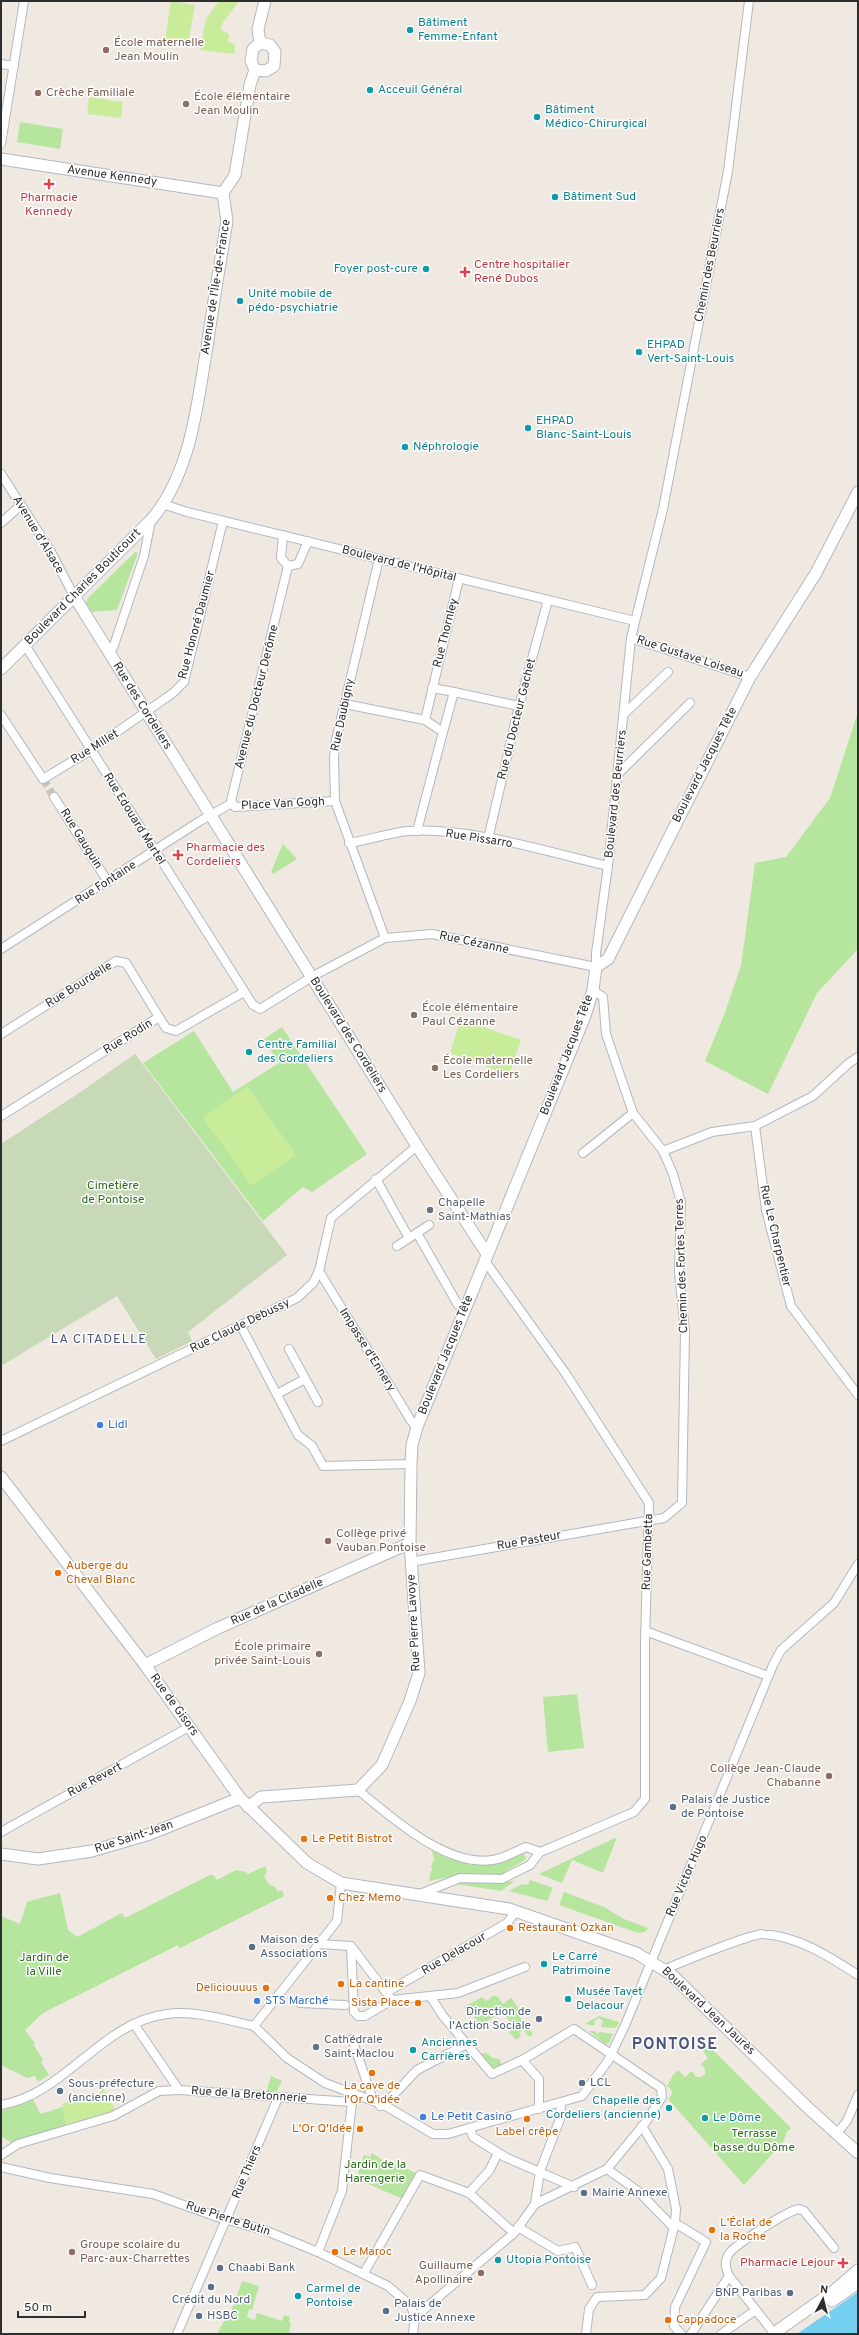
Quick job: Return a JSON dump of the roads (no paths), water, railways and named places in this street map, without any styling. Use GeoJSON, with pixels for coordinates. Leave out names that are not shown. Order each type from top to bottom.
{"type":"FeatureCollection","features":[{"type":"Feature","properties":{"kind":"street"},"geometry":{"type":"LineString","coordinates":[[1,144],[24,1]]}},
{"type":"Feature","properties":{"kind":"street"},"geometry":{"type":"LineString","coordinates":[[260,43],[258,29],[265,1]]}},
{"type":"Feature","properties":{"kind":"street","name":"Chemin des Beurriers"},"geometry":{"type":"LineString","coordinates":[[635,621],[663,510],[728,171],[749,1]]}},
{"type":"Feature","properties":{"kind":"street"},"geometry":{"type":"LineString","coordinates":[[223,193],[235,175],[250,85],[255,70],[251,61],[254,46],[260,43],[272,46],[275,52],[274,66],[269,70],[255,70]]}},
{"type":"Feature","properties":{"kind":"street"},"geometry":{"type":"LineString","coordinates":[[1,64],[14,66]]}},
{"type":"Feature","properties":{"kind":"street","name":"Avenue Kennedy"},"geometry":{"type":"LineString","coordinates":[[1,159],[223,193]]}},
{"type":"Feature","properties":{"kind":"street","name":"Avenue de l'Île-de-France"},"geometry":{"type":"LineString","coordinates":[[163,504],[187,450],[196,413],[227,221],[223,193]]}},
{"type":"Feature","properties":{"kind":"street","name":"Avenue d'Alsace"},"geometry":{"type":"LineString","coordinates":[[1,474],[50,550],[74,596]]}},
{"type":"Feature","properties":{"kind":"street","name":"Boulevard Jacques Tête"},"geometry":{"type":"LineString","coordinates":[[410,1542],[412,1444],[417,1427],[585,1016],[593,990],[596,967],[608,959],[750,677],[816,573],[858,492]]}},
{"type":"Feature","properties":{"kind":"street","name":"Boulevard de l'Hôpital"},"geometry":{"type":"LineString","coordinates":[[163,504],[223,521],[635,621]]}},
{"type":"Feature","properties":{"kind":"street","name":"Boulevard Charles Bouticourt"},"geometry":{"type":"LineString","coordinates":[[1,669],[150,520],[163,504]]}},
{"type":"Feature","properties":{"kind":"street"},"geometry":{"type":"LineString","coordinates":[[1,523],[21,506]]}},
{"type":"Feature","properties":{"kind":"street"},"geometry":{"type":"LineString","coordinates":[[109,652],[113,648],[144,556],[150,520]]}},
{"type":"Feature","properties":{"kind":"street","name":"Rue Honoré Daumier"},"geometry":{"type":"LineString","coordinates":[[146,714],[173,694],[184,682],[223,521]]}},
{"type":"Feature","properties":{"kind":"street"},"geometry":{"type":"LineString","coordinates":[[283,535],[281,558],[288,566],[298,564],[308,541]]}},
{"type":"Feature","properties":{"kind":"street","name":"Rue Daubigny"},"geometry":{"type":"LineString","coordinates":[[380,559],[344,704],[334,757],[335,801],[349,843],[385,938]]}},
{"type":"Feature","properties":{"kind":"street","name":"Avenue du Docteur Derôme"},"geometry":{"type":"LineString","coordinates":[[232,803],[231,801],[288,566]]}},
{"type":"Feature","properties":{"kind":"street","name":"Rue Thornley"},"geometry":{"type":"LineString","coordinates":[[425,720],[459,579]]}},
{"type":"Feature","properties":{"kind":"street","name":"Rue des Cordeliers"},"geometry":{"type":"LineString","coordinates":[[74,596],[210,815]]}},
{"type":"Feature","properties":{"kind":"street","name":"Rue du Docteur Gachet"},"geometry":{"type":"LineString","coordinates":[[488,839],[519,706],[548,600]]}},
{"type":"Feature","properties":{"kind":"street","name":"Boulevard des Beurriers"},"geometry":{"type":"LineString","coordinates":[[596,967],[596,953],[608,866],[625,713],[631,638],[635,621]]}},
{"type":"Feature","properties":{"kind":"street","name":"Rue Gustave Loiseau"},"geometry":{"type":"LineString","coordinates":[[631,638],[750,677]]}},
{"type":"Feature","properties":{"kind":"street","name":"Rue Edouard Martel"},"geometry":{"type":"LineString","coordinates":[[25,645],[244,992]]}},
{"type":"Feature","properties":{"kind":"street"},"geometry":{"type":"LineString","coordinates":[[625,713],[668,672]]}},
{"type":"Feature","properties":{"kind":"street"},"geometry":{"type":"LineString","coordinates":[[432,688],[519,706]]}},
{"type":"Feature","properties":{"kind":"street"},"geometry":{"type":"LineString","coordinates":[[417,831],[454,692]]}},
{"type":"Feature","properties":{"kind":"street"},"geometry":{"type":"LineString","coordinates":[[618,774],[690,703]]}},
{"type":"Feature","properties":{"kind":"street"},"geometry":{"type":"LineString","coordinates":[[344,704],[425,720],[443,732]]}},
{"type":"Feature","properties":{"kind":"street","name":"Rue Millet"},"geometry":{"type":"LineString","coordinates":[[1,715],[43,779],[146,714]]}},
{"type":"Feature","properties":{"kind":"street","name":"Rue Gauguin"},"geometry":{"type":"LineString","coordinates":[[54,797],[108,882]]}},
{"type":"Feature","properties":{"kind":"street","name":"Place Van Gogh"},"geometry":{"type":"LineString","coordinates":[[232,803],[235,807],[335,801]]}},
{"type":"Feature","properties":{"kind":"street"},"geometry":{"type":"LineString","coordinates":[[210,815],[232,803]]}},
{"type":"Feature","properties":{"kind":"street","name":"Rue Fontaine"},"geometry":{"type":"LineString","coordinates":[[1,949],[108,882],[210,815]]}},
{"type":"Feature","properties":{"kind":"street","name":"Boulevard des Cordeliers"},"geometry":{"type":"LineString","coordinates":[[210,815],[486,1258]]}},
{"type":"Feature","properties":{"kind":"street","name":"Rue Pissarro"},"geometry":{"type":"LineString","coordinates":[[349,843],[407,831],[417,831],[488,839],[608,866]]}},
{"type":"Feature","properties":{"kind":"street","name":"Rue Cézanne"},"geometry":{"type":"LineString","coordinates":[[312,977],[385,938],[432,934],[596,967]]}},
{"type":"Feature","properties":{"kind":"street","name":"Rue Bourdelle"},"geometry":{"type":"LineString","coordinates":[[1,1034],[116,961],[126,963],[159,1018]]}},
{"type":"Feature","properties":{"kind":"street"},"geometry":{"type":"LineString","coordinates":[[244,992],[253,1006],[260,1009],[312,977]]}},
{"type":"Feature","properties":{"kind":"street","name":"Chemin des Fortes Terres"},"geometry":{"type":"LineString","coordinates":[[593,990],[603,997],[606,1034],[633,1113],[663,1151],[673,1174],[681,1202],[680,1272],[685,1332],[682,1503],[664,1518],[648,1521]]}},
{"type":"Feature","properties":{"kind":"street","name":"Rue Rodin"},"geometry":{"type":"LineString","coordinates":[[1,1116],[159,1018],[166,1028],[176,1031],[244,992]]}},
{"type":"Feature","properties":{"kind":"street"},"geometry":{"type":"LineString","coordinates":[[663,1151],[712,1132],[755,1126],[813,1096],[849,1063],[858,1057]]}},
{"type":"Feature","properties":{"kind":"street"},"geometry":{"type":"LineString","coordinates":[[583,1153],[633,1113]]}},
{"type":"Feature","properties":{"kind":"street","name":"Rue Le Charpentier"},"geometry":{"type":"LineString","coordinates":[[755,1126],[766,1210],[791,1306],[857,1392]]}},
{"type":"Feature","properties":{"kind":"street","name":"Rue Claude Debussy"},"geometry":{"type":"LineString","coordinates":[[1,1441],[298,1298],[313,1284],[319,1271],[331,1218],[417,1146]]}},
{"type":"Feature","properties":{"kind":"street"},"geometry":{"type":"LineString","coordinates":[[376,1179],[409,1238]]}},
{"type":"Feature","properties":{"kind":"street"},"geometry":{"type":"LineString","coordinates":[[397,1246],[429,1225]]}},
{"type":"Feature","properties":{"kind":"street"},"geometry":{"type":"LineString","coordinates":[[417,1233],[458,1305],[464,1310]]}},
{"type":"Feature","properties":{"kind":"street","name":"Rue Gambetta"},"geometry":{"type":"LineString","coordinates":[[486,1258],[566,1374],[649,1503],[645,1631],[645,1799],[634,1812],[540,1852]]}},
{"type":"Feature","properties":{"kind":"street","name":"Impasse d'Ennery"},"geometry":{"type":"LineString","coordinates":[[319,1271],[365,1349],[381,1370],[411,1421],[417,1427]]}},
{"type":"Feature","properties":{"kind":"street"},"geometry":{"type":"LineString","coordinates":[[241,1326],[298,1435],[312,1446],[323,1466],[411,1464]]}},
{"type":"Feature","properties":{"kind":"street"},"geometry":{"type":"LineString","coordinates":[[289,1350],[318,1402]]}},
{"type":"Feature","properties":{"kind":"street"},"geometry":{"type":"LineString","coordinates":[[277,1394],[305,1379]]}},
{"type":"Feature","properties":{"kind":"street","name":"Rue de Gisors"},"geometry":{"type":"LineString","coordinates":[[1,1477],[145,1665],[240,1798],[307,1862],[341,1883]]}},
{"type":"Feature","properties":{"kind":"street","name":"Rue Pasteur"},"geometry":{"type":"LineString","coordinates":[[410,1562],[648,1521]]}},
{"type":"Feature","properties":{"kind":"street","name":"Rue Pierre Lavoye"},"geometry":{"type":"LineString","coordinates":[[358,1790],[382,1765],[410,1701],[419,1673],[410,1562],[410,1542]]}},
{"type":"Feature","properties":{"kind":"street","name":"Rue de la Citadelle"},"geometry":{"type":"LineString","coordinates":[[145,1665],[218,1628],[410,1542]]}},
{"type":"Feature","properties":{"kind":"street","name":"Rue Victor Hugo"},"geometry":{"type":"LineString","coordinates":[[561,2102],[582,2096],[611,2054],[653,1961],[768,1676],[781,1650],[834,1603],[843,1591],[858,1564]]}},
{"type":"Feature","properties":{"kind":"street"},"geometry":{"type":"LineString","coordinates":[[645,1631],[768,1676]]}},
{"type":"Feature","properties":{"kind":"street","name":"Rue Revert"},"geometry":{"type":"LineString","coordinates":[[1,1832],[189,1727]]}},
{"type":"Feature","properties":{"kind":"street"},"geometry":{"type":"LineString","coordinates":[[248,1807],[261,1797],[358,1790],[409,1831],[446,1852],[472,1859],[492,1860],[526,1847],[540,1852],[530,1865],[502,1879],[460,1878],[420,1894]]}},
{"type":"Feature","properties":{"kind":"street","name":"Rue Saint-Jean"},"geometry":{"type":"LineString","coordinates":[[1,1854],[38,1859],[92,1851],[150,1834],[240,1798]]}},
{"type":"Feature","properties":{"kind":"street"},"geometry":{"type":"LineString","coordinates":[[254,2026],[337,1922],[341,1883]]}},
{"type":"Feature","properties":{"kind":"street","name":"Boulevard Jean Jaurès"},"geometry":{"type":"LineString","coordinates":[[341,1883],[420,1894],[516,1911],[636,1953],[653,1961],[666,1969],[836,2134],[858,2153]]}},
{"type":"Feature","properties":{"kind":"street","name":"Rue Delacour"},"geometry":{"type":"LineString","coordinates":[[387,1992],[507,1923],[516,1911]]}},
{"type":"Feature","properties":{"kind":"street"},"geometry":{"type":"LineString","coordinates":[[666,1969],[685,1960],[762,1933],[809,1946],[838,1961],[858,1975]]}},
{"type":"Feature","properties":{"kind":"street"},"geometry":{"type":"LineString","coordinates":[[320,1944],[351,1946],[392,2000]]}},
{"type":"Feature","properties":{"kind":"street"},"geometry":{"type":"LineString","coordinates":[[351,1946],[354,2012],[358,2016],[364,2016],[392,2000],[458,1994],[525,1967]]}},
{"type":"Feature","properties":{"kind":"street"},"geometry":{"type":"LineString","coordinates":[[430,1996],[443,2016],[492,2074],[522,2060],[574,2029],[661,2088],[662,2097],[642,2126],[607,2169],[535,2204]]}},
{"type":"Feature","properties":{"kind":"street"},"geometry":{"type":"LineString","coordinates":[[300,2003],[345,2005]]}},
{"type":"Feature","properties":{"kind":"street"},"geometry":{"type":"LineString","coordinates":[[1,2105],[34,2093],[53,2082],[118,2032],[134,2024],[166,2014],[179,2013],[196,2014],[254,2026],[286,2058],[325,2083],[373,2103],[384,2105],[433,2134],[448,2134],[561,2102],[560,2119],[540,2171],[535,2204],[516,2230],[415,2317],[413,2334]]}},
{"type":"Feature","properties":{"kind":"street","name":"Rue de la Bretonnerie"},"geometry":{"type":"LineString","coordinates":[[134,2024],[179,2090],[352,2102],[342,2190],[318,2252]]}},
{"type":"Feature","properties":{"kind":"street"},"geometry":{"type":"LineString","coordinates":[[352,2039],[373,2103]]}},
{"type":"Feature","properties":{"kind":"street"},"geometry":{"type":"LineString","coordinates":[[384,2105],[417,2070],[467,2044]]}},
{"type":"Feature","properties":{"kind":"street"},"geometry":{"type":"LineString","coordinates":[[522,2060],[539,2079],[539,2109]]}},
{"type":"Feature","properties":{"kind":"street"},"geometry":{"type":"LineString","coordinates":[[1,2155],[18,2144],[113,2116],[159,2091],[179,2090]]}},
{"type":"Feature","properties":{"kind":"street"},"geometry":{"type":"LineString","coordinates":[[836,2134],[847,2121],[858,2095]]}},
{"type":"Feature","properties":{"kind":"street","name":"Rue Thiers"},"geometry":{"type":"LineString","coordinates":[[177,2334],[278,2098]]}},
{"type":"Feature","properties":{"kind":"street"},"geometry":{"type":"LineString","coordinates":[[586,2334],[589,2309],[597,2297],[644,2295],[650,2292],[661,2278],[674,2225],[676,2209],[668,2169],[642,2126]]}},
{"type":"Feature","properties":{"kind":"street"},"geometry":{"type":"LineString","coordinates":[[470,2128],[473,2137],[498,2153],[574,2186]]}},
{"type":"Feature","properties":{"kind":"street"},"geometry":{"type":"LineString","coordinates":[[469,2193],[488,2171],[498,2153]]}},
{"type":"Feature","properties":{"kind":"street","name":"Rue Pierre Butin"},"geometry":{"type":"LineString","coordinates":[[1,2167],[50,2178],[153,2194],[226,2219],[264,2230],[364,2273],[403,2297],[411,2306],[415,2317]]}},
{"type":"Feature","properties":{"kind":"street"},"geometry":{"type":"LineString","coordinates":[[607,2169],[638,2191],[674,2225],[706,2242],[675,2307],[674,2326],[680,2334]]}},
{"type":"Feature","properties":{"kind":"street"},"geometry":{"type":"LineString","coordinates":[[364,2273],[420,2175],[469,2193],[516,2230],[558,2251],[575,2247],[592,2285]]}},
{"type":"Feature","properties":{"kind":"street"},"geometry":{"type":"LineString","coordinates":[[777,2334],[729,2276],[725,2262],[732,2251],[743,2241],[796,2210],[804,2211],[834,2248]]}},
{"type":"Feature","properties":{"kind":"street"},"geometry":{"type":"LineString","coordinates":[[777,2334],[835,2290],[858,2270]]}},
{"type":"Feature","properties":{"kind":"street"},"geometry":{"type":"LineString","coordinates":[[691,2334],[729,2276]]}},
{"type":"Feature","properties":{"kind":"street"},"geometry":{"type":"LineString","coordinates":[[777,2334],[858,2283]]}},
{"type":"Feature","properties":{"kind":"street"},"geometry":{"type":"LineString","coordinates":[[721,2334],[756,2310]]}},
{"type":"Feature","properties":{"kind":"water"},"geometry":{"type":"Polygon","coordinates":[[[858,2292],[858,2334],[797,2334],[858,2292]]]}},
{"type":"Feature","properties":{"kind":"tunnel"},"geometry":{"type":"LineString","coordinates":[[43,779],[54,797]]}},
{"type":"Feature","properties":{"kind":"place","name":"Bâtiment Femme-Enfant"},"geometry":{"type":"Point","coordinates":[410,30]}},
{"type":"Feature","properties":{"kind":"place","name":"École maternelle Jean Moulin"},"geometry":{"type":"Point","coordinates":[106,50]}},
{"type":"Feature","properties":{"kind":"place","name":"Acceuil Général"},"geometry":{"type":"Point","coordinates":[370,90]}},
{"type":"Feature","properties":{"kind":"place","name":"Crèche Familiale"},"geometry":{"type":"Point","coordinates":[38,93]}},
{"type":"Feature","properties":{"kind":"place","name":"École élémentaire Jean Moulin"},"geometry":{"type":"Point","coordinates":[186,104]}},
{"type":"Feature","properties":{"kind":"place","name":"Bâtiment Médico-Chirurgical"},"geometry":{"type":"Point","coordinates":[537,117]}},
{"type":"Feature","properties":{"kind":"place","name":"Pharmacie Kennedy"},"geometry":{"type":"Point","coordinates":[49,184]}},
{"type":"Feature","properties":{"kind":"place","name":"Bâtiment Sud"},"geometry":{"type":"Point","coordinates":[555,197]}},
{"type":"Feature","properties":{"kind":"place","name":"Foyer post-cure"},"geometry":{"type":"Point","coordinates":[426,269]}},
{"type":"Feature","properties":{"kind":"place","name":"Centre hospitalier René Dubos"},"geometry":{"type":"Point","coordinates":[465,272]}},
{"type":"Feature","properties":{"kind":"place","name":"Unité mobile de pédo-psychiatrie"},"geometry":{"type":"Point","coordinates":[240,301]}},
{"type":"Feature","properties":{"kind":"place","name":"EHPAD Vert-Saint-Louis"},"geometry":{"type":"Point","coordinates":[639,352]}},
{"type":"Feature","properties":{"kind":"place","name":"EHPAD Blanc-Saint-Louis"},"geometry":{"type":"Point","coordinates":[528,428]}},
{"type":"Feature","properties":{"kind":"place","name":"Néphrologie"},"geometry":{"type":"Point","coordinates":[405,447]}},
{"type":"Feature","properties":{"kind":"place","name":"Pharmacie des Cordeliers"},"geometry":{"type":"Point","coordinates":[178,855]}},
{"type":"Feature","properties":{"kind":"place","name":"École élémentaire Paul Cézanne"},"geometry":{"type":"Point","coordinates":[414,1015]}},
{"type":"Feature","properties":{"kind":"place","name":"Centre Familial des Cordeliers"},"geometry":{"type":"Point","coordinates":[249,1052]}},
{"type":"Feature","properties":{"kind":"place","name":"École maternelle Les Cordeliers"},"geometry":{"type":"Point","coordinates":[435,1068]}},
{"type":"Feature","properties":{"kind":"place","name":"Chapelle Saint-Mathias"},"geometry":{"type":"Point","coordinates":[430,1210]}},
{"type":"Feature","properties":{"kind":"place","name":"Lidl"},"geometry":{"type":"Point","coordinates":[100,1425]}},
{"type":"Feature","properties":{"kind":"place","name":"Collège privé Vauban Pontoise"},"geometry":{"type":"Point","coordinates":[328,1541]}},
{"type":"Feature","properties":{"kind":"place","name":"Auberge du Cheval Blanc"},"geometry":{"type":"Point","coordinates":[58,1573]}},
{"type":"Feature","properties":{"kind":"place","name":"École primaire privée Saint-Louis"},"geometry":{"type":"Point","coordinates":[319,1654]}},
{"type":"Feature","properties":{"kind":"place","name":"Collège Jean-Claude Chabanne"},"geometry":{"type":"Point","coordinates":[829,1776]}},
{"type":"Feature","properties":{"kind":"place","name":"Palais de Justice de Pontoise"},"geometry":{"type":"Point","coordinates":[673,1807]}},
{"type":"Feature","properties":{"kind":"place","name":"Le Petit Bistrot"},"geometry":{"type":"Point","coordinates":[304,1839]}},
{"type":"Feature","properties":{"kind":"place","name":"Chez Memo"},"geometry":{"type":"Point","coordinates":[330,1898]}},
{"type":"Feature","properties":{"kind":"place","name":"Restaurant Ozkan"},"geometry":{"type":"Point","coordinates":[510,1928]}},
{"type":"Feature","properties":{"kind":"place","name":"Maison des Associations"},"geometry":{"type":"Point","coordinates":[252,1947]}},
{"type":"Feature","properties":{"kind":"place","name":"Le Carré Patrimoine"},"geometry":{"type":"Point","coordinates":[544,1964]}},
{"type":"Feature","properties":{"kind":"place","name":"La cantine"},"geometry":{"type":"Point","coordinates":[341,1984]}},
{"type":"Feature","properties":{"kind":"place","name":"Deliciouuus"},"geometry":{"type":"Point","coordinates":[266,1988]}},
{"type":"Feature","properties":{"kind":"place","name":"Musée Tavet Delacour"},"geometry":{"type":"Point","coordinates":[568,1999]}},
{"type":"Feature","properties":{"kind":"place","name":"STS Marché"},"geometry":{"type":"Point","coordinates":[257,2001]}},
{"type":"Feature","properties":{"kind":"place","name":"Sista Place"},"geometry":{"type":"Point","coordinates":[418,2003]}},
{"type":"Feature","properties":{"kind":"place","name":"Direction de l'Action Sociale"},"geometry":{"type":"Point","coordinates":[539,2019]}},
{"type":"Feature","properties":{"kind":"place","name":"Cathédrale Saint-Maclou"},"geometry":{"type":"Point","coordinates":[316,2047]}},
{"type":"Feature","properties":{"kind":"place","name":"Anciennes Carrières"},"geometry":{"type":"Point","coordinates":[413,2050]}},
{"type":"Feature","properties":{"kind":"place","name":"La cave de l'Or Q'idée"},"geometry":{"type":"Point","coordinates":[372,2073]}},
{"type":"Feature","properties":{"kind":"place","name":"LCL"},"geometry":{"type":"Point","coordinates":[582,2083]}},
{"type":"Feature","properties":{"kind":"place","name":"Sous-préfecture (ancienne)"},"geometry":{"type":"Point","coordinates":[60,2091]}},
{"type":"Feature","properties":{"kind":"place","name":"Chapelle des Cordeliers (ancienne)"},"geometry":{"type":"Point","coordinates":[669,2108]}},
{"type":"Feature","properties":{"kind":"place","name":"Le Petit Casino"},"geometry":{"type":"Point","coordinates":[423,2117]}},
{"type":"Feature","properties":{"kind":"place","name":"Le Dôme"},"geometry":{"type":"Point","coordinates":[705,2118]}},
{"type":"Feature","properties":{"kind":"place","name":"Label crêpe"},"geometry":{"type":"Point","coordinates":[527,2119]}},
{"type":"Feature","properties":{"kind":"place","name":"L'Or Q'Idée"},"geometry":{"type":"Point","coordinates":[360,2129]}},
{"type":"Feature","properties":{"kind":"place","name":"Mairie Annexe"},"geometry":{"type":"Point","coordinates":[584,2193]}},
{"type":"Feature","properties":{"kind":"place","name":"L'Éclat de la Roche"},"geometry":{"type":"Point","coordinates":[712,2230]}},
{"type":"Feature","properties":{"kind":"place","name":"Groupe scolaire du Parc-aux-Charrettes"},"geometry":{"type":"Point","coordinates":[72,2252]}},
{"type":"Feature","properties":{"kind":"place","name":"Le Maroc"},"geometry":{"type":"Point","coordinates":[335,2252]}},
{"type":"Feature","properties":{"kind":"place","name":"Utopia Pontoise"},"geometry":{"type":"Point","coordinates":[498,2260]}},
{"type":"Feature","properties":{"kind":"place","name":"Pharmacie Lejour"},"geometry":{"type":"Point","coordinates":[843,2263]}},
{"type":"Feature","properties":{"kind":"place","name":"Chaabi Bank"},"geometry":{"type":"Point","coordinates":[220,2268]}},
{"type":"Feature","properties":{"kind":"place","name":"Guillaume Apollinaire"},"geometry":{"type":"Point","coordinates":[481,2273]}},
{"type":"Feature","properties":{"kind":"place","name":"Crédit du Nord"},"geometry":{"type":"Point","coordinates":[211,2287]}},
{"type":"Feature","properties":{"kind":"place","name":"BNP Paribas"},"geometry":{"type":"Point","coordinates":[790,2293]}},
{"type":"Feature","properties":{"kind":"place","name":"Carmel de Pontoise"},"geometry":{"type":"Point","coordinates":[298,2296]}},
{"type":"Feature","properties":{"kind":"place","name":"Palais de Justice Annexe"},"geometry":{"type":"Point","coordinates":[386,2311]}},
{"type":"Feature","properties":{"kind":"place","name":"HSBC"},"geometry":{"type":"Point","coordinates":[199,2316]}},
{"type":"Feature","properties":{"kind":"place","name":"Cappadoce"},"geometry":{"type":"Point","coordinates":[668,2320]}},
{"type":"Feature","properties":{"kind":"district","name":"LA CITADELLE"},"geometry":{"type":"Point","coordinates":[99,1340]}},
{"type":"Feature","properties":{"kind":"district","name":"PONTOISE"},"geometry":{"type":"Point","coordinates":[675,2045]}},
{"type":"Feature","properties":{"kind":"park label","name":"Cimetière de Pontoise"},"geometry":{"type":"Point","coordinates":[113,1193]}},
{"type":"Feature","properties":{"kind":"park label","name":"Jardin de la Ville"},"geometry":{"type":"Point","coordinates":[44,1965]}},
{"type":"Feature","properties":{"kind":"park label","name":"Terrasse basse du Dôme"},"geometry":{"type":"Point","coordinates":[754,2141]}},
{"type":"Feature","properties":{"kind":"park label","name":"Jardin de la Harengerie"},"geometry":{"type":"Point","coordinates":[375,2172]}}]}
